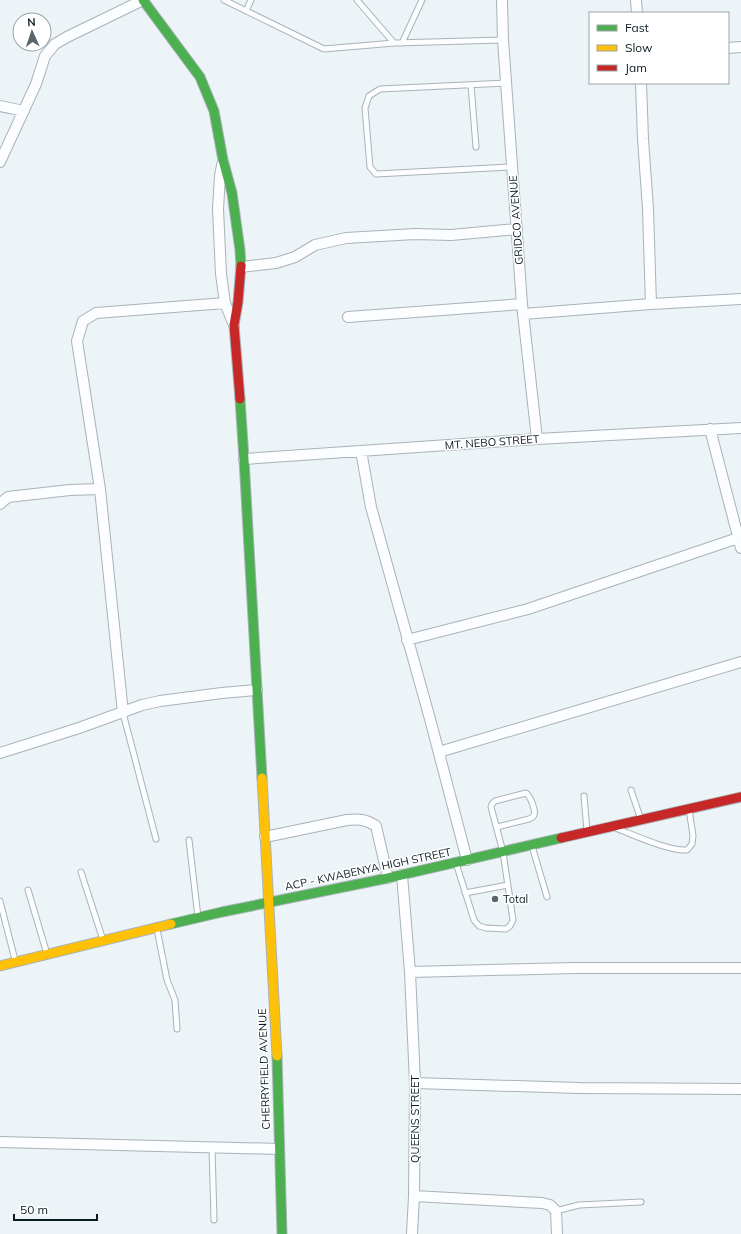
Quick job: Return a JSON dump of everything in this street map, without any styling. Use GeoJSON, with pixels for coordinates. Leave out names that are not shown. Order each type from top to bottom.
{"type":"FeatureCollection","features":[{"type":"Feature","properties":{"kind":"street"},"geometry":{"type":"LineString","coordinates":[[0,162],[5,145],[24,111],[36,84],[45,56],[55,44],[143,0]]}},
{"type":"Feature","properties":{"kind":"street","name":"CHERRYFIELD AVENUE"},"geometry":{"type":"LineString","coordinates":[[143,0],[200,77],[214,111],[223,160],[232,193],[240,250],[238,302],[234,325],[244,459],[269,903],[276,1040],[282,1234]]}},
{"type":"Feature","properties":{"kind":"street","name":"GRIDCO AVENUE"},"geometry":{"type":"LineString","coordinates":[[502,0],[503,40],[522,309],[537,438]]}},
{"type":"Feature","properties":{"kind":"street"},"geometry":{"type":"LineString","coordinates":[[636,0],[637,12]]}},
{"type":"Feature","properties":{"kind":"street"},"geometry":{"type":"LineString","coordinates":[[729,48],[741,48]]}},
{"type":"Feature","properties":{"kind":"street"},"geometry":{"type":"LineString","coordinates":[[641,84],[648,209],[651,304]]}},
{"type":"Feature","properties":{"kind":"street"},"geometry":{"type":"LineString","coordinates":[[0,106],[24,111]]}},
{"type":"Feature","properties":{"kind":"street"},"geometry":{"type":"LineString","coordinates":[[223,160],[220,176],[218,209],[221,274],[225,303],[234,325]]}},
{"type":"Feature","properties":{"kind":"street"},"geometry":{"type":"LineString","coordinates":[[240,267],[276,263],[295,257],[315,245],[346,238],[415,234],[451,235],[516,229]]}},
{"type":"Feature","properties":{"kind":"street"},"geometry":{"type":"LineString","coordinates":[[348,317],[741,299]]}},
{"type":"Feature","properties":{"kind":"street"},"geometry":{"type":"LineString","coordinates":[[122,713],[100,489],[77,341],[83,321],[96,313],[225,303]]}},
{"type":"Feature","properties":{"kind":"street","name":"MT. NEBO STREET"},"geometry":{"type":"LineString","coordinates":[[244,459],[537,438],[741,428]]}},
{"type":"Feature","properties":{"kind":"street"},"geometry":{"type":"LineString","coordinates":[[407,640],[528,609],[740,543],[710,429]]}},
{"type":"Feature","properties":{"kind":"street"},"geometry":{"type":"LineString","coordinates":[[361,450],[371,507],[439,752],[467,860]]}},
{"type":"Feature","properties":{"kind":"street"},"geometry":{"type":"LineString","coordinates":[[0,504],[8,497],[70,490],[100,489]]}},
{"type":"Feature","properties":{"kind":"street"},"geometry":{"type":"LineString","coordinates":[[439,752],[741,662]]}},
{"type":"Feature","properties":{"kind":"street"},"geometry":{"type":"LineString","coordinates":[[0,753],[79,728],[142,705],[160,701],[257,690]]}},
{"type":"Feature","properties":{"kind":"street","name":"ACP - KWABENYA HIGH STREET"},"geometry":{"type":"LineString","coordinates":[[0,966],[199,918],[402,875],[640,819],[741,797]]}},
{"type":"Feature","properties":{"kind":"street"},"geometry":{"type":"LineString","coordinates":[[265,837],[347,820],[368,820],[376,826],[388,878]]}},
{"type":"Feature","properties":{"kind":"street","name":"QUEENS STREET"},"geometry":{"type":"LineString","coordinates":[[402,875],[410,972],[416,1083],[412,1234]]}},
{"type":"Feature","properties":{"kind":"street"},"geometry":{"type":"LineString","coordinates":[[410,972],[575,968],[741,968]]}},
{"type":"Feature","properties":{"kind":"street"},"geometry":{"type":"LineString","coordinates":[[416,1083],[578,1088],[741,1089]]}},
{"type":"Feature","properties":{"kind":"street"},"geometry":{"type":"LineString","coordinates":[[0,1142],[279,1149]]}},
{"type":"Feature","properties":{"kind":"street"},"geometry":{"type":"LineString","coordinates":[[414,1196],[542,1203],[550,1205],[556,1211],[557,1234]]}},
{"type":"Feature","properties":{"kind":"lane"},"geometry":{"type":"LineString","coordinates":[[224,0],[324,49],[394,43],[503,40]]}},
{"type":"Feature","properties":{"kind":"lane"},"geometry":{"type":"LineString","coordinates":[[246,11],[251,0]]}},
{"type":"Feature","properties":{"kind":"lane"},"geometry":{"type":"LineString","coordinates":[[357,0],[394,43]]}},
{"type":"Feature","properties":{"kind":"lane"},"geometry":{"type":"LineString","coordinates":[[402,43],[422,0]]}},
{"type":"Feature","properties":{"kind":"lane"},"geometry":{"type":"LineString","coordinates":[[507,83],[380,89],[370,96],[365,108],[370,167],[376,174],[512,167]]}},
{"type":"Feature","properties":{"kind":"lane"},"geometry":{"type":"LineString","coordinates":[[471,84],[476,147]]}},
{"type":"Feature","properties":{"kind":"lane"},"geometry":{"type":"LineString","coordinates":[[122,713],[156,839]]}},
{"type":"Feature","properties":{"kind":"lane"},"geometry":{"type":"LineString","coordinates":[[631,790],[640,819]]}},
{"type":"Feature","properties":{"kind":"lane"},"geometry":{"type":"LineString","coordinates":[[455,862],[474,920],[479,926],[486,928],[506,929],[510,926],[513,920],[503,852],[491,807],[495,801],[526,793],[534,813],[533,817],[529,820],[497,827]]}},
{"type":"Feature","properties":{"kind":"lane"},"geometry":{"type":"LineString","coordinates":[[584,796],[587,832]]}},
{"type":"Feature","properties":{"kind":"lane"},"geometry":{"type":"LineString","coordinates":[[611,826],[678,851],[687,850],[692,844],[693,836],[689,808]]}},
{"type":"Feature","properties":{"kind":"lane"},"geometry":{"type":"LineString","coordinates":[[189,840],[199,918]]}},
{"type":"Feature","properties":{"kind":"lane"},"geometry":{"type":"LineString","coordinates":[[532,845],[547,897]]}},
{"type":"Feature","properties":{"kind":"lane"},"geometry":{"type":"LineString","coordinates":[[81,872],[103,941]]}},
{"type":"Feature","properties":{"kind":"lane"},"geometry":{"type":"LineString","coordinates":[[465,893],[508,885]]}},
{"type":"Feature","properties":{"kind":"lane"},"geometry":{"type":"LineString","coordinates":[[28,890],[48,955]]}},
{"type":"Feature","properties":{"kind":"lane"},"geometry":{"type":"LineString","coordinates":[[0,901],[16,963]]}},
{"type":"Feature","properties":{"kind":"lane"},"geometry":{"type":"LineString","coordinates":[[157,928],[168,980],[175,1000],[177,1029]]}},
{"type":"Feature","properties":{"kind":"lane"},"geometry":{"type":"LineString","coordinates":[[212,1148],[214,1220]]}},
{"type":"Feature","properties":{"kind":"lane"},"geometry":{"type":"LineString","coordinates":[[556,1211],[579,1205],[641,1202]]}},
{"type":"Feature","properties":{"kind":"traffic: fast"},"geometry":{"type":"LineString","coordinates":[[143,0],[200,77],[214,111],[223,160],[232,193],[241,266]]}},
{"type":"Feature","properties":{"kind":"traffic: fast"},"geometry":{"type":"LineString","coordinates":[[240,399],[262,778]]}},
{"type":"Feature","properties":{"kind":"traffic: fast"},"geometry":{"type":"LineString","coordinates":[[171,924],[388,878],[561,838]]}},
{"type":"Feature","properties":{"kind":"traffic: fast"},"geometry":{"type":"LineString","coordinates":[[277,1056],[282,1234]]}},
{"type":"Feature","properties":{"kind":"traffic: slow"},"geometry":{"type":"LineString","coordinates":[[262,778],[277,1056]]}},
{"type":"Feature","properties":{"kind":"traffic: slow"},"geometry":{"type":"LineString","coordinates":[[0,966],[171,924]]}},
{"type":"Feature","properties":{"kind":"traffic: jam"},"geometry":{"type":"LineString","coordinates":[[240,399],[234,325],[238,302],[241,266]]}},
{"type":"Feature","properties":{"kind":"traffic: jam"},"geometry":{"type":"LineString","coordinates":[[561,838],[741,797]]}},
{"type":"Feature","properties":{"kind":"place","name":"Total"},"geometry":{"type":"Point","coordinates":[495,899]}}]}
